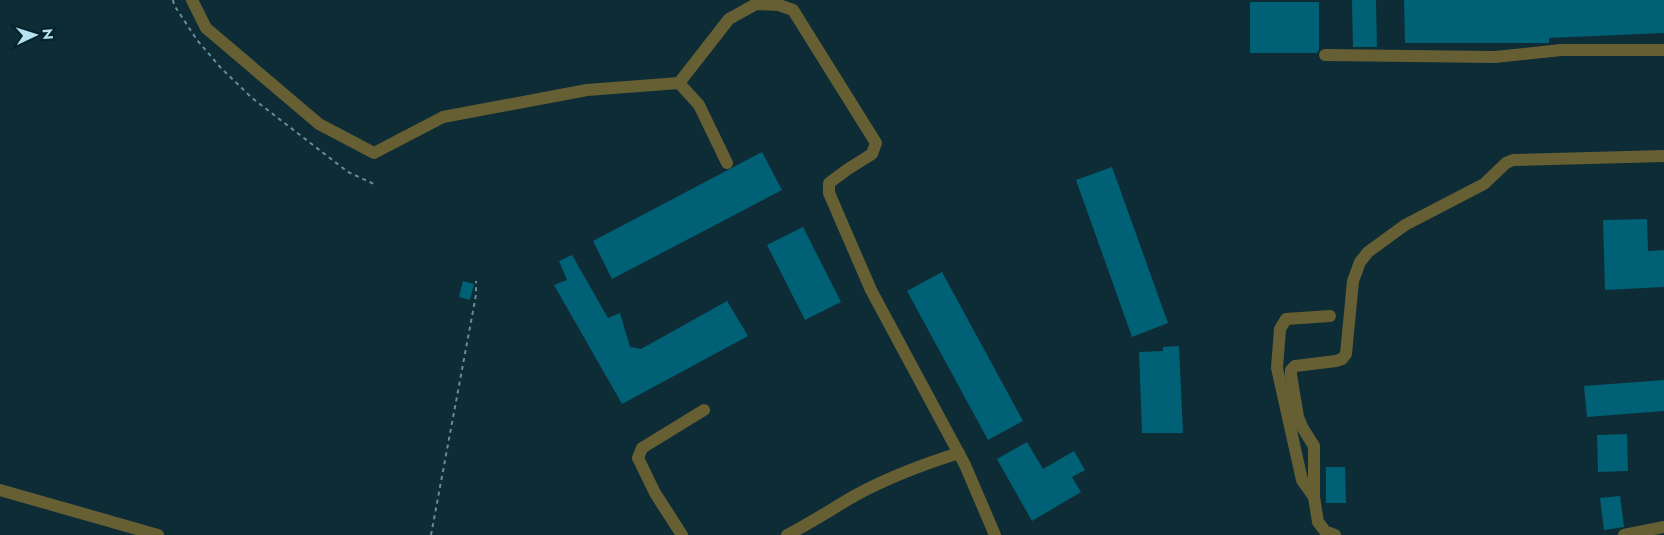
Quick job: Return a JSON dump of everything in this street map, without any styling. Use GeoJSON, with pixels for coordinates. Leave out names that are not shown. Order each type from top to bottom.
{"type":"FeatureCollection","features":[{"type":"Feature","properties":{"kind":"street"},"geometry":{"type":"LineString","coordinates":[[192,0],[206,28],[319,124],[374,152],[443,117],[587,90],[679,84],[729,19],[756,4],[779,5],[793,10],[876,144],[872,154],[829,183],[829,193],[872,290],[959,453],[995,535]]}},
{"type":"Feature","properties":{"kind":"street"},"geometry":{"type":"LineString","coordinates":[[1325,55],[1495,57],[1561,50],[1664,50]]}},
{"type":"Feature","properties":{"kind":"street"},"geometry":{"type":"LineString","coordinates":[[679,84],[699,105],[727,163]]}},
{"type":"Feature","properties":{"kind":"street"},"geometry":{"type":"LineString","coordinates":[[1335,535],[1325,531],[1318,522],[1314,497],[1314,446],[1302,427],[1298,416],[1291,375],[1295,366],[1336,361],[1342,359],[1346,354],[1353,280],[1360,262],[1368,252],[1405,225],[1484,184],[1506,163],[1513,160],[1664,156]]}},
{"type":"Feature","properties":{"kind":"street"},"geometry":{"type":"LineString","coordinates":[[1314,497],[1302,480],[1277,368],[1280,330],[1286,319],[1330,316]]}},
{"type":"Feature","properties":{"kind":"street"},"geometry":{"type":"LineString","coordinates":[[682,535],[654,493],[638,458],[642,448],[704,410]]}},
{"type":"Feature","properties":{"kind":"street"},"geometry":{"type":"LineString","coordinates":[[786,535],[856,495],[926,463],[959,453]]}},
{"type":"Feature","properties":{"kind":"street"},"geometry":{"type":"LineString","coordinates":[[0,490],[158,535]]}},
{"type":"Feature","properties":{"kind":"street"},"geometry":{"type":"LineString","coordinates":[[1624,535],[1664,527]]}},
{"type":"Feature","properties":{"kind":"path"},"geometry":{"type":"LineString","coordinates":[[173,0],[174,5],[197,40],[221,68],[252,98],[348,172],[376,186]]}},
{"type":"Feature","properties":{"kind":"path"},"geometry":{"type":"LineString","coordinates":[[431,535],[476,295],[476,282]]}},
{"type":"Feature","properties":{"kind":"building"},"geometry":{"type":"Polygon","coordinates":[[[1352,0],[1376,0],[1377,47],[1353,47],[1352,0]]]}},
{"type":"Feature","properties":{"kind":"building"},"geometry":{"type":"Polygon","coordinates":[[[1404,0],[1664,0],[1664,33],[1549,38],[1549,43],[1405,43],[1404,0]]]}},
{"type":"Feature","properties":{"kind":"building"},"geometry":{"type":"Polygon","coordinates":[[[1250,2],[1319,2],[1319,50],[1317,53],[1250,53],[1250,2]]]}},
{"type":"Feature","properties":{"kind":"building"},"geometry":{"type":"Polygon","coordinates":[[[762,152],[782,190],[612,279],[593,241],[762,152]]]}},
{"type":"Feature","properties":{"kind":"building"},"geometry":{"type":"Polygon","coordinates":[[[1112,167],[1168,323],[1132,337],[1076,180],[1112,167]]]}},
{"type":"Feature","properties":{"kind":"building"},"geometry":{"type":"Polygon","coordinates":[[[1647,219],[1648,251],[1664,250],[1664,287],[1605,290],[1603,220],[1647,219]]]}},
{"type":"Feature","properties":{"kind":"building"},"geometry":{"type":"Polygon","coordinates":[[[803,227],[841,302],[805,320],[767,245],[803,227]]]}},
{"type":"Feature","properties":{"kind":"building"},"geometry":{"type":"Polygon","coordinates":[[[572,255],[608,318],[620,313],[630,347],[641,349],[727,301],[748,336],[622,404],[554,285],[567,280],[559,261],[572,255]]]}},
{"type":"Feature","properties":{"kind":"building"},"geometry":{"type":"Polygon","coordinates":[[[942,272],[1023,421],[988,440],[907,291],[942,272]]]}},
{"type":"Feature","properties":{"kind":"building"},"geometry":{"type":"Polygon","coordinates":[[[463,281],[474,284],[470,300],[459,297],[463,281]]]}},
{"type":"Feature","properties":{"kind":"building"},"geometry":{"type":"Polygon","coordinates":[[[1179,346],[1183,433],[1142,433],[1139,352],[1163,351],[1163,347],[1179,346]]]}},
{"type":"Feature","properties":{"kind":"building"},"geometry":{"type":"Polygon","coordinates":[[[1664,380],[1664,411],[1587,417],[1584,386],[1664,380]]]}},
{"type":"Feature","properties":{"kind":"building"},"geometry":{"type":"Polygon","coordinates":[[[1627,434],[1628,471],[1598,472],[1597,435],[1627,434]]]}},
{"type":"Feature","properties":{"kind":"building"},"geometry":{"type":"Polygon","coordinates":[[[1027,442],[1043,469],[1074,451],[1085,470],[1072,477],[1081,492],[1032,521],[997,459],[1027,442]]]}},
{"type":"Feature","properties":{"kind":"building"},"geometry":{"type":"Polygon","coordinates":[[[1326,467],[1345,467],[1346,503],[1326,503],[1326,467]]]}},
{"type":"Feature","properties":{"kind":"building"},"geometry":{"type":"Polygon","coordinates":[[[1620,496],[1624,527],[1604,530],[1600,498],[1620,496]]]}}]}
